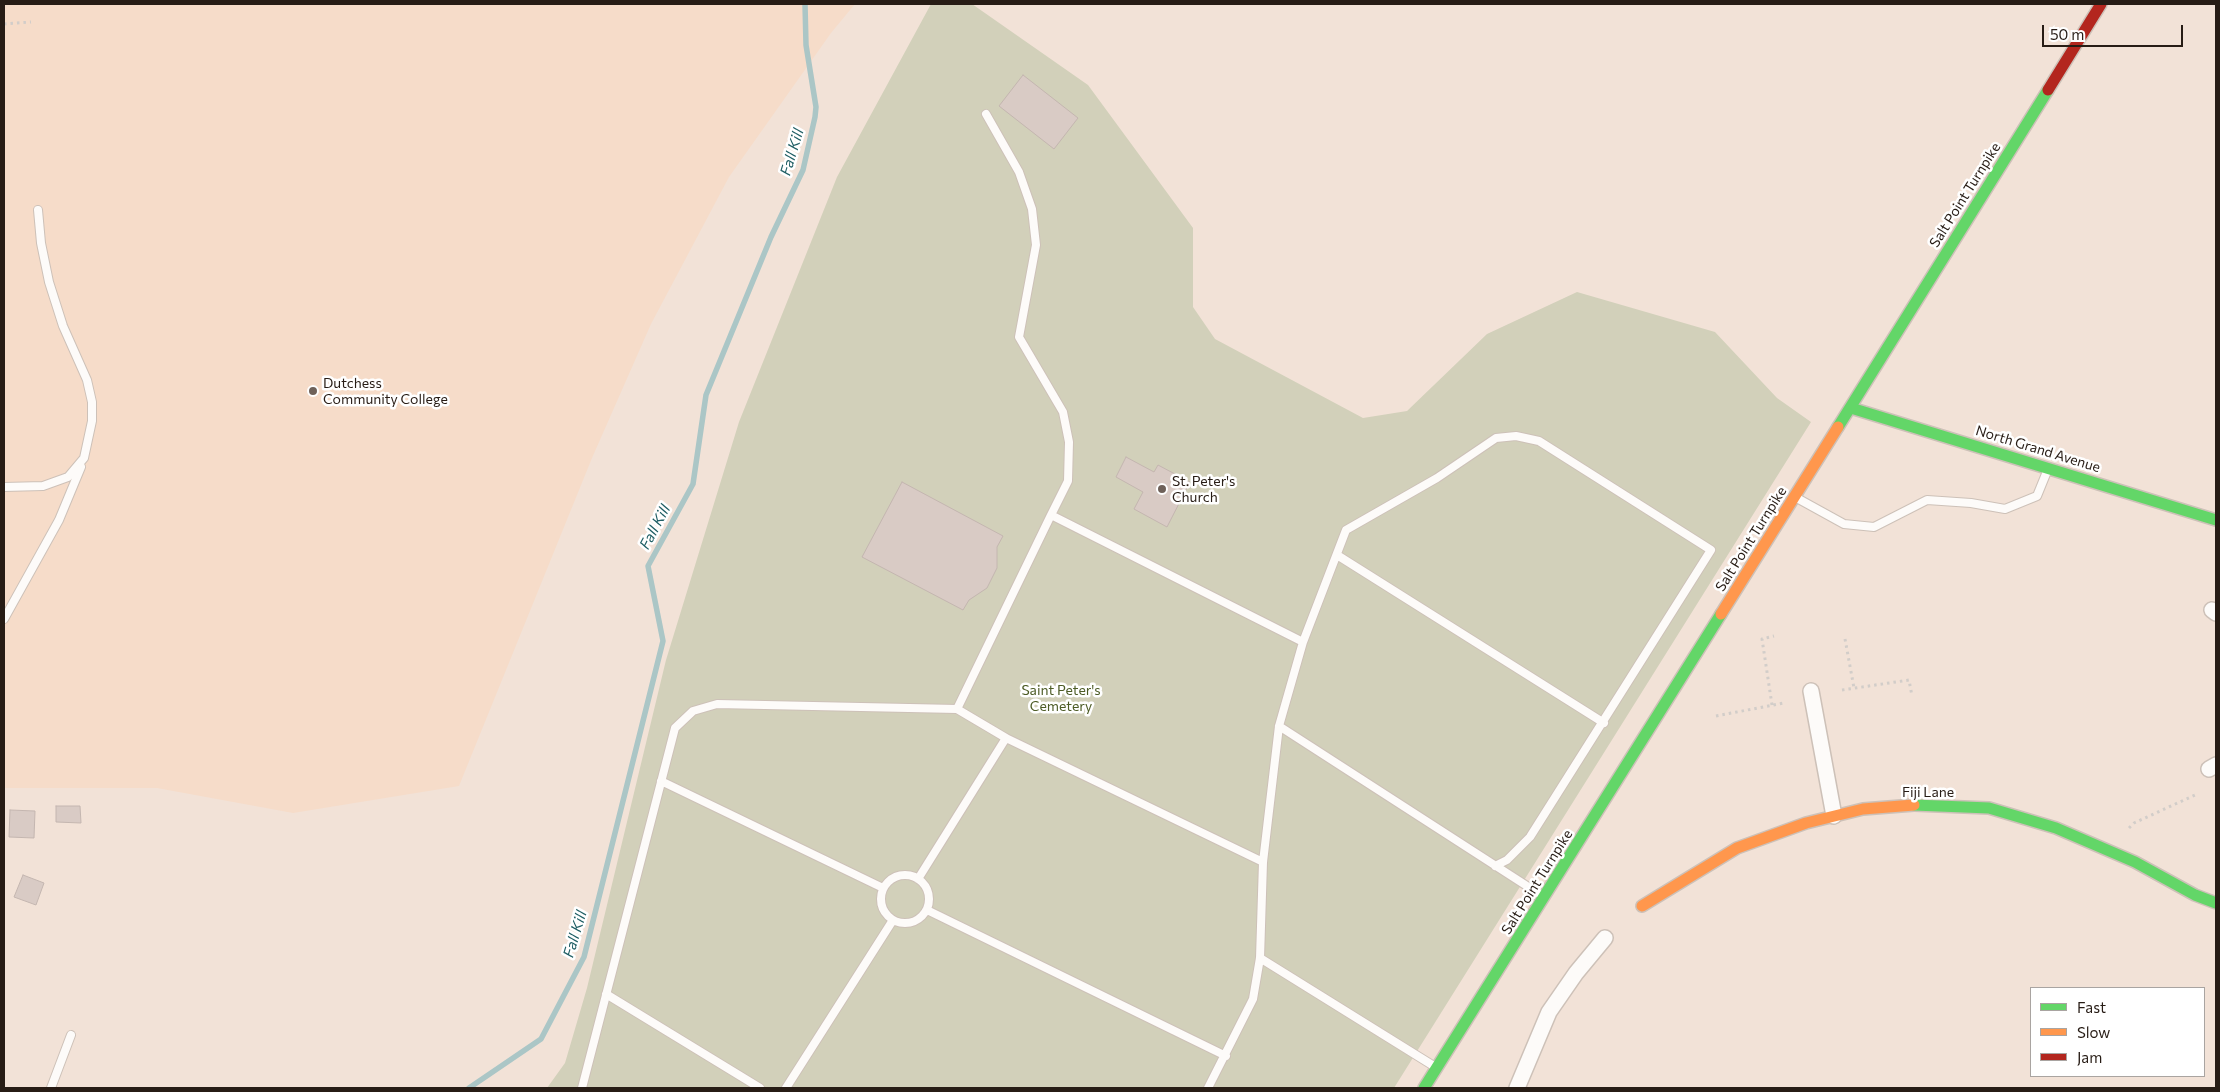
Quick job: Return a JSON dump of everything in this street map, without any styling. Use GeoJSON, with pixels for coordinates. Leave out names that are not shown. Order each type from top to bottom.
{"type":"FeatureCollection","features":[{"type":"Feature","properties":{"kind":"main road","name":"Salt Point Turnpike"},"geometry":{"type":"LineString","coordinates":[[1424,1088],[1545,898],[2101,4]]}},
{"type":"Feature","properties":{"kind":"main road","name":"North Grand Avenue"},"geometry":{"type":"LineString","coordinates":[[1851,408],[2216,520]]}},
{"type":"Feature","properties":{"kind":"main road","name":"Fiji Lane"},"geometry":{"type":"LineString","coordinates":[[1642,906],[1737,848],[1806,823],[1863,809],[1918,805],[1988,808],[2056,828],[2136,862],[2195,895],[2216,903]]}},
{"type":"Feature","properties":{"kind":"street"},"geometry":{"type":"LineString","coordinates":[[1811,690],[1834,816]]}},
{"type":"Feature","properties":{"kind":"street"},"geometry":{"type":"LineString","coordinates":[[1517,1088],[1549,1012],[1576,973],[1605,938]]}},
{"type":"Feature","properties":{"kind":"lane"},"geometry":{"type":"LineString","coordinates":[[957,709],[1068,481],[1069,442],[1063,412],[1019,337],[1036,245],[1032,209],[1020,172],[986,114]]}},
{"type":"Feature","properties":{"kind":"lane"},"geometry":{"type":"LineString","coordinates":[[4,619],[61,515],[76,483],[92,421],[90,392],[63,326],[48,282],[41,243],[38,210]]}},
{"type":"Feature","properties":{"kind":"lane"},"geometry":{"type":"LineString","coordinates":[[1208,1088],[1226,1056],[1253,999],[1260,958],[1263,862],[1279,726],[1303,642],[1346,530],[1437,478],[1496,438],[1516,436],[1539,441],[1711,550],[1604,723],[1530,837],[1507,860],[1495,866]]}},
{"type":"Feature","properties":{"kind":"lane"},"geometry":{"type":"LineString","coordinates":[[4,486],[36,486],[58,482],[76,470],[84,458]]}},
{"type":"Feature","properties":{"kind":"lane"},"geometry":{"type":"LineString","coordinates":[[1795,497],[1844,524],[1874,527],[1927,500],[1972,503],[2005,510],[2037,496],[2049,468]]}},
{"type":"Feature","properties":{"kind":"lane"},"geometry":{"type":"LineString","coordinates":[[1051,515],[1303,642]]}},
{"type":"Feature","properties":{"kind":"lane"},"geometry":{"type":"LineString","coordinates":[[1337,555],[1604,723]]}},
{"type":"Feature","properties":{"kind":"lane"},"geometry":{"type":"LineString","coordinates":[[582,1088],[675,728],[693,711],[717,704],[957,709],[1006,738],[1263,862]]}},
{"type":"Feature","properties":{"kind":"lane"},"geometry":{"type":"LineString","coordinates":[[1279,726],[1545,898]]}},
{"type":"Feature","properties":{"kind":"lane"},"geometry":{"type":"LineString","coordinates":[[918,879],[1006,738]]}},
{"type":"Feature","properties":{"kind":"lane"},"geometry":{"type":"LineString","coordinates":[[661,781],[883,888]]}},
{"type":"Feature","properties":{"kind":"lane"},"geometry":{"type":"LineString","coordinates":[[908,875],[918,879],[928,890],[930,902],[927,910],[921,918],[912,922],[901,923],[892,920],[882,906],[883,888],[897,876],[908,875]]}},
{"type":"Feature","properties":{"kind":"lane"},"geometry":{"type":"LineString","coordinates":[[927,910],[1226,1056]]}},
{"type":"Feature","properties":{"kind":"lane"},"geometry":{"type":"LineString","coordinates":[[786,1088],[892,920]]}},
{"type":"Feature","properties":{"kind":"lane"},"geometry":{"type":"LineString","coordinates":[[1260,958],[1437,1068]]}},
{"type":"Feature","properties":{"kind":"lane"},"geometry":{"type":"LineString","coordinates":[[606,994],[760,1088]]}},
{"type":"Feature","properties":{"kind":"lane"},"geometry":{"type":"LineString","coordinates":[[50,1088],[71,1035]]}},
{"type":"Feature","properties":{"kind":"path"},"geometry":{"type":"LineString","coordinates":[[4,24],[31,22]]}},
{"type":"Feature","properties":{"kind":"path"},"geometry":{"type":"LineString","coordinates":[[1772,705],[1762,639],[1774,636]]}},
{"type":"Feature","properties":{"kind":"path"},"geometry":{"type":"LineString","coordinates":[[1845,639],[1854,688]]}},
{"type":"Feature","properties":{"kind":"path"},"geometry":{"type":"LineString","coordinates":[[1842,690],[1909,680],[1912,696]]}},
{"type":"Feature","properties":{"kind":"path"},"geometry":{"type":"LineString","coordinates":[[1716,716],[1784,703]]}},
{"type":"Feature","properties":{"kind":"path"},"geometry":{"type":"LineString","coordinates":[[2129,828],[2134,823],[2195,795]]}},
{"type":"Feature","properties":{"kind":"shaded area","name":"Dutchess Community College"},"geometry":{"type":"Polygon","coordinates":[[[4,4],[855,4],[831,33],[729,177],[651,324],[592,458],[459,786],[293,813],[157,788],[4,788],[4,4]]]}},
{"type":"Feature","properties":{"kind":"green space","name":"Saint Peter's Cemetery"},"geometry":{"type":"Polygon","coordinates":[[[931,4],[972,4],[1088,85],[1193,228],[1193,307],[1215,339],[1363,418],[1407,411],[1487,334],[1577,292],[1715,332],[1777,398],[1811,422],[1394,1088],[547,1088],[565,1063],[587,988],[666,660],[739,422],[837,177],[931,4]]]}},
{"type":"Feature","properties":{"kind":"building"},"geometry":{"type":"Polygon","coordinates":[[[1023,75],[1078,118],[1054,149],[999,106],[1023,75]]]}},
{"type":"Feature","properties":{"kind":"building"},"geometry":{"type":"Polygon","coordinates":[[[1126,457],[1154,472],[1158,465],[1190,482],[1167,527],[1134,509],[1143,492],[1116,477],[1126,457]]]}},
{"type":"Feature","properties":{"kind":"building"},"geometry":{"type":"Polygon","coordinates":[[[902,482],[1003,536],[997,547],[997,568],[987,588],[969,600],[963,610],[862,557],[902,482]]]}},
{"type":"Feature","properties":{"kind":"building"},"geometry":{"type":"Polygon","coordinates":[[[56,806],[80,806],[81,823],[56,822],[56,806]]]}},
{"type":"Feature","properties":{"kind":"building"},"geometry":{"type":"Polygon","coordinates":[[[10,810],[35,811],[34,838],[9,837],[10,810]]]}},
{"type":"Feature","properties":{"kind":"building"},"geometry":{"type":"Polygon","coordinates":[[[23,875],[44,883],[36,905],[14,897],[23,875]]]}},
{"type":"Feature","properties":{"kind":"waterway","name":"Fall Kill"},"geometry":{"type":"LineString","coordinates":[[469,1088],[541,1039],[584,957],[663,641],[648,566],[693,484],[706,395],[771,237],[803,170],[816,107],[806,45],[805,4]]}},
{"type":"Feature","properties":{"kind":"traffic: fast"},"geometry":{"type":"LineString","coordinates":[[1838,427],[2048,90]]}},
{"type":"Feature","properties":{"kind":"traffic: fast"},"geometry":{"type":"LineString","coordinates":[[1851,408],[2216,520]]}},
{"type":"Feature","properties":{"kind":"traffic: fast"},"geometry":{"type":"LineString","coordinates":[[1424,1088],[1721,614]]}},
{"type":"Feature","properties":{"kind":"traffic: fast"},"geometry":{"type":"LineString","coordinates":[[1914,805],[1989,808],[2056,828],[2135,862],[2195,895],[2216,903]]}},
{"type":"Feature","properties":{"kind":"traffic: slow"},"geometry":{"type":"LineString","coordinates":[[1721,614],[1838,427]]}},
{"type":"Feature","properties":{"kind":"traffic: slow"},"geometry":{"type":"LineString","coordinates":[[1642,906],[1737,848],[1806,823],[1863,809],[1914,805]]}},
{"type":"Feature","properties":{"kind":"traffic: jam"},"geometry":{"type":"LineString","coordinates":[[2048,90],[2101,4]]}},
{"type":"Feature","properties":{"kind":"place","name":"Dutchess Community College"},"geometry":{"type":"Point","coordinates":[313,391]}},
{"type":"Feature","properties":{"kind":"place","name":"St. Peter's Church"},"geometry":{"type":"Point","coordinates":[1162,489]}}]}
